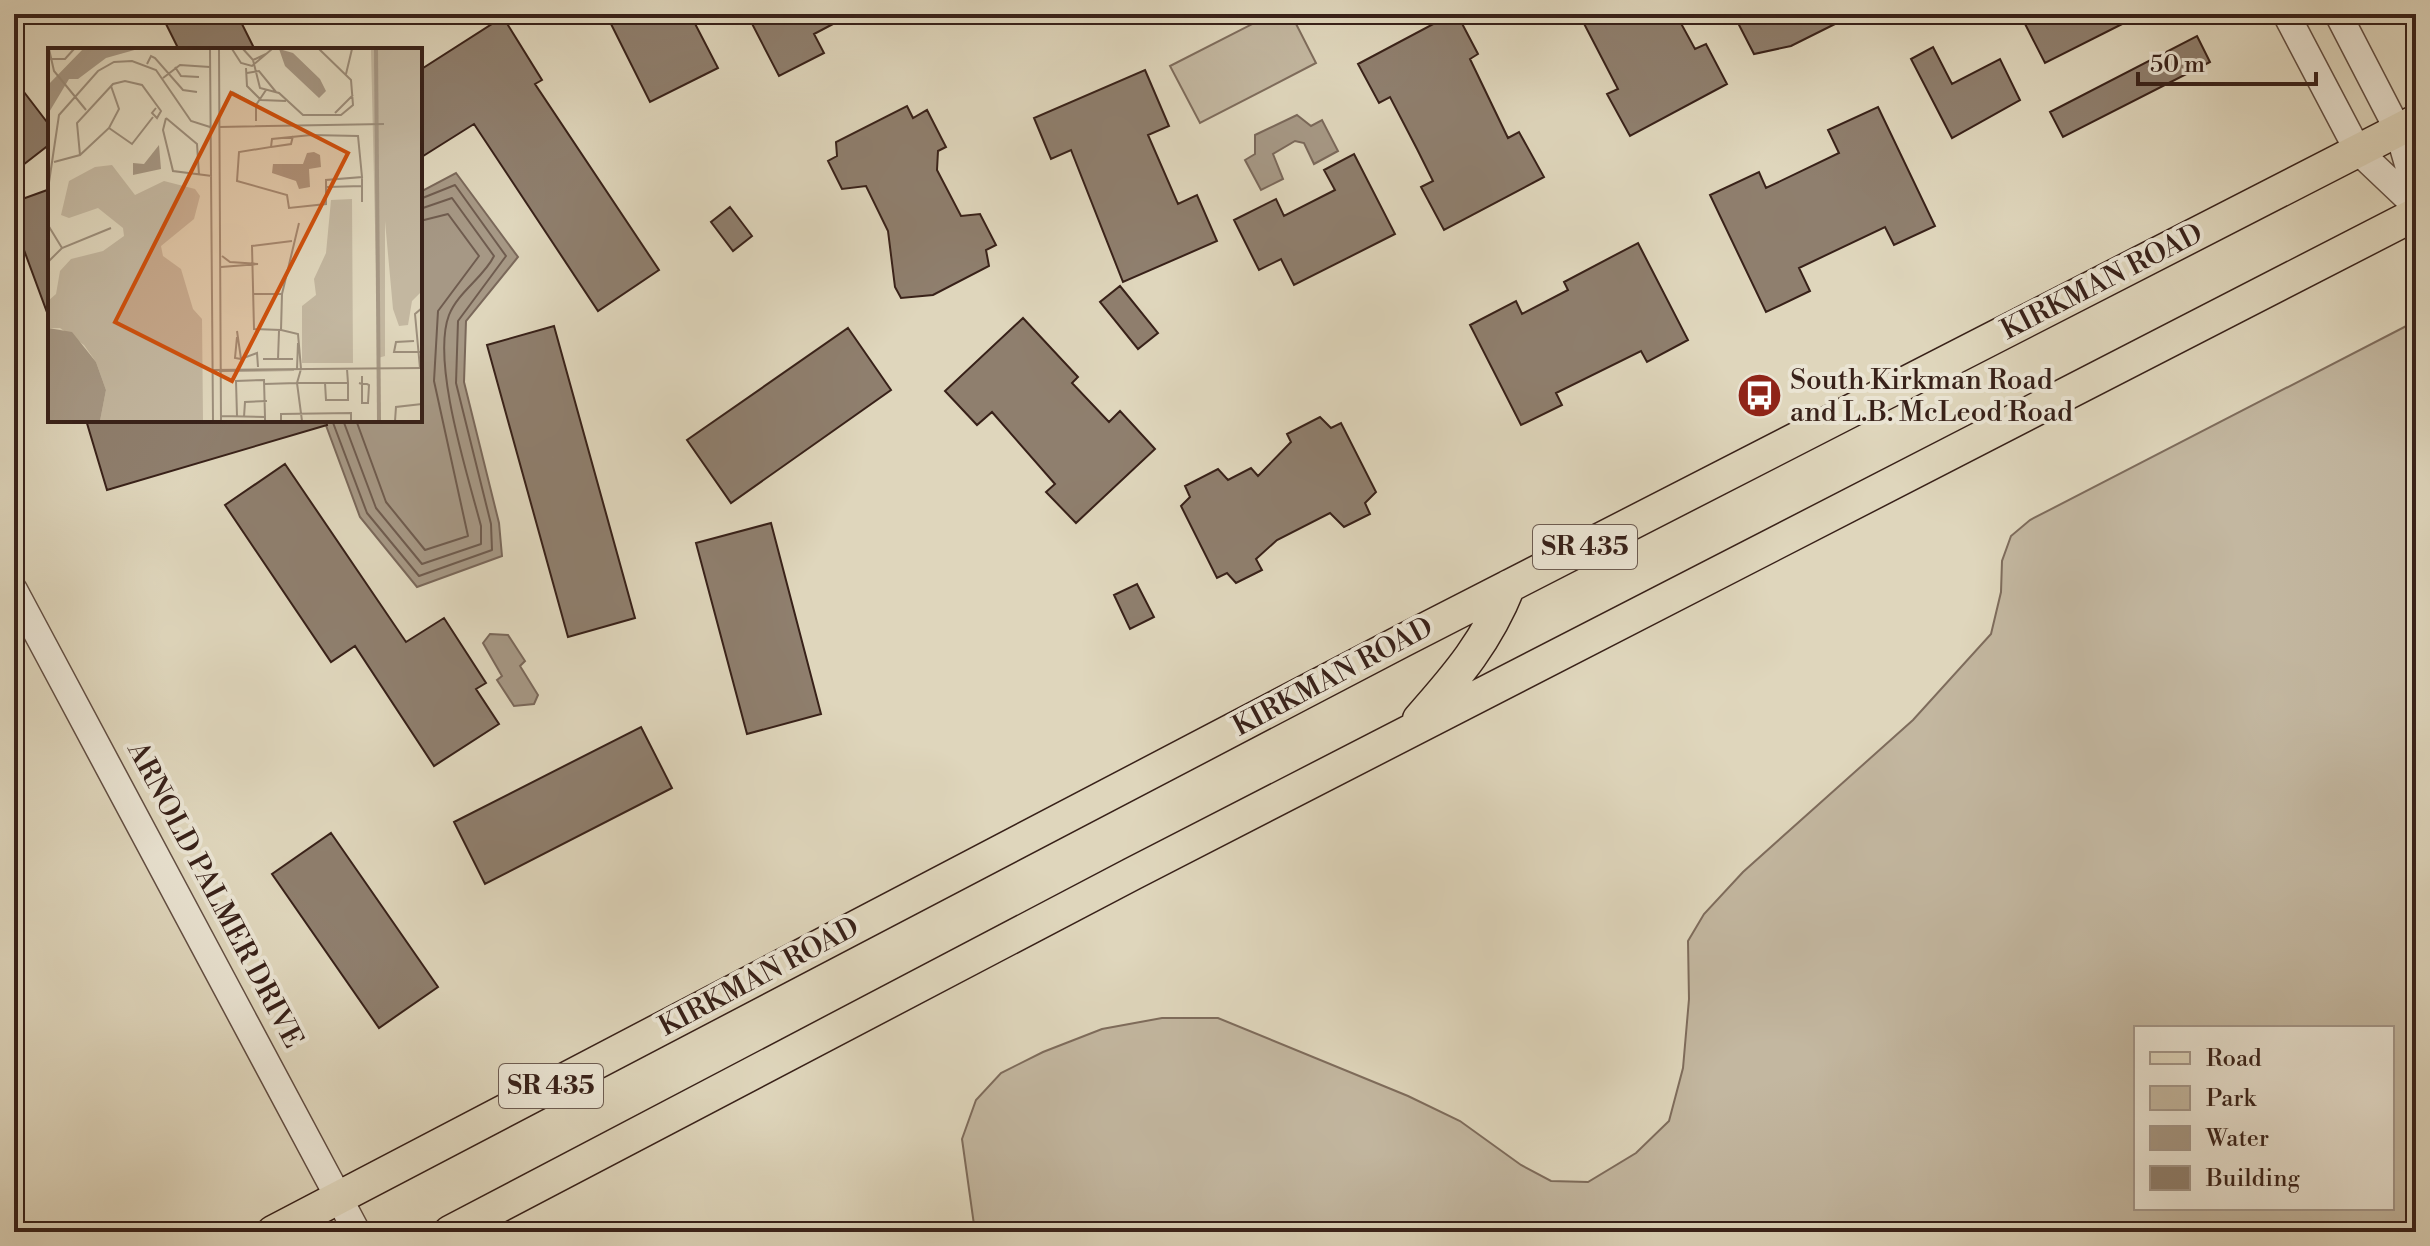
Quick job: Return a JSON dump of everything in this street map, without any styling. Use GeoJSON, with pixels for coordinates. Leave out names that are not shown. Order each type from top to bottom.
{"type":"FeatureCollection","features":[{"type":"Feature","properties":{"kind":"main road","name":"KIRKMAN ROAD"},"geometry":{"type":"LineString","coordinates":[[273,1232],[1509,586],[2407,126]]}},
{"type":"Feature","properties":{"kind":"main road","name":"SR 435"},"geometry":{"type":"LineString","coordinates":[[450,1232],[1406,733],[2416,214]]}},
{"type":"Feature","properties":{"kind":"main road"},"geometry":{"type":"LineString","coordinates":[[1406,733],[1472,660],[1495,621],[1509,586]]}},
{"type":"Feature","properties":{"kind":"street"},"geometry":{"type":"LineString","coordinates":[[2286,14],[2358,151],[2416,206]]}},
{"type":"Feature","properties":{"kind":"street"},"geometry":{"type":"LineString","coordinates":[[2338,14],[2407,126],[2416,192]]}},
{"type":"Feature","properties":{"kind":"street","name":"ARNOLD PALMER DRIVE"},"geometry":{"type":"LineString","coordinates":[[14,590],[357,1232]]}},
{"type":"Feature","properties":{"kind":"green space"},"geometry":{"type":"Polygon","coordinates":[[[1272,14],[1291,14],[1316,63],[1200,123],[1170,66],[1272,14]]]}},
{"type":"Feature","properties":{"kind":"green space"},"geometry":{"type":"Polygon","coordinates":[[[2416,321],[2416,1232],[975,1232],[962,1139],[976,1100],[1001,1073],[1043,1052],[1102,1029],[1162,1018],[1218,1018],[1408,1096],[1460,1121],[1521,1165],[1551,1181],[1588,1182],[1636,1153],[1669,1121],[1683,1068],[1689,999],[1688,941],[1704,914],[1743,872],[1913,720],[1991,634],[2001,592],[2002,561],[2011,536],[2030,520],[2416,321]]]}},
{"type":"Feature","properties":{"kind":"water"},"geometry":{"type":"Polygon","coordinates":[[[1297,115],[1311,126],[1322,120],[1338,151],[1314,164],[1304,143],[1295,141],[1273,154],[1283,179],[1261,190],[1245,160],[1255,154],[1255,135],[1297,115]]]}},
{"type":"Feature","properties":{"kind":"water"},"geometry":{"type":"Polygon","coordinates":[[[456,173],[518,257],[466,321],[464,382],[499,523],[502,556],[417,587],[360,517],[325,422],[422,422],[422,191],[456,173]]]}},
{"type":"Feature","properties":{"kind":"water"},"geometry":{"type":"Polygon","coordinates":[[[490,634],[508,635],[525,661],[520,666],[538,695],[534,704],[514,706],[497,680],[502,676],[483,643],[490,634]]]}},
{"type":"Feature","properties":{"kind":"building"},"geometry":{"type":"Polygon","coordinates":[[[161,14],[237,14],[254,48],[178,48],[161,14]]]}},
{"type":"Feature","properties":{"kind":"building"},"geometry":{"type":"Polygon","coordinates":[[[606,14],[690,14],[718,68],[650,102],[606,14]]]}},
{"type":"Feature","properties":{"kind":"building"},"geometry":{"type":"Polygon","coordinates":[[[747,14],[852,14],[814,34],[824,53],[779,76],[747,14]]]}},
{"type":"Feature","properties":{"kind":"building"},"geometry":{"type":"Polygon","coordinates":[[[1457,14],[1478,54],[1470,59],[1508,138],[1519,132],[1544,177],[1444,230],[1421,187],[1433,181],[1417,149],[1390,97],[1379,103],[1358,64],[1457,14]]]}},
{"type":"Feature","properties":{"kind":"building"},"geometry":{"type":"Polygon","coordinates":[[[1579,14],[1660,14],[1664,23],[1677,16],[1695,49],[1706,44],[1727,84],[1630,136],[1607,94],[1618,89],[1579,14]]]}},
{"type":"Feature","properties":{"kind":"building"},"geometry":{"type":"Polygon","coordinates":[[[1746,14],[1855,14],[1791,46],[1754,54],[1738,23],[1747,19],[1746,14]]]}},
{"type":"Feature","properties":{"kind":"building"},"geometry":{"type":"Polygon","coordinates":[[[2035,14],[2142,14],[2045,63],[2023,20],[2035,14]]]}},
{"type":"Feature","properties":{"kind":"building"},"geometry":{"type":"Polygon","coordinates":[[[503,17],[542,80],[535,84],[659,270],[598,311],[474,124],[422,157],[422,69],[503,17]]]}},
{"type":"Feature","properties":{"kind":"building"},"geometry":{"type":"Polygon","coordinates":[[[2197,36],[2210,62],[2063,137],[2050,112],[2197,36]]]}},
{"type":"Feature","properties":{"kind":"building"},"geometry":{"type":"Polygon","coordinates":[[[1933,47],[1952,84],[2000,59],[2020,100],[1952,138],[1911,59],[1933,47]]]}},
{"type":"Feature","properties":{"kind":"building"},"geometry":{"type":"Polygon","coordinates":[[[1145,70],[1169,126],[1148,135],[1178,204],[1197,195],[1217,241],[1123,282],[1071,150],[1051,159],[1034,118],[1145,70]]]}},
{"type":"Feature","properties":{"kind":"building"},"geometry":{"type":"Polygon","coordinates":[[[14,79],[48,123],[48,146],[14,172],[14,79]]]}},
{"type":"Feature","properties":{"kind":"building"},"geometry":{"type":"Polygon","coordinates":[[[907,106],[913,118],[927,110],[946,147],[938,151],[937,170],[961,216],[980,214],[996,245],[986,250],[989,266],[933,295],[901,298],[895,287],[888,231],[866,186],[842,189],[828,161],[837,156],[836,142],[907,106]]]}},
{"type":"Feature","properties":{"kind":"building"},"geometry":{"type":"Polygon","coordinates":[[[1878,107],[1935,226],[1894,245],[1885,227],[1799,268],[1810,291],[1766,312],[1710,195],[1759,172],[1766,188],[1839,153],[1828,130],[1878,107]]]}},
{"type":"Feature","properties":{"kind":"building"},"geometry":{"type":"Polygon","coordinates":[[[1354,154],[1395,234],[1294,285],[1281,259],[1259,270],[1234,220],[1276,199],[1284,216],[1335,190],[1324,170],[1354,154]]]}},
{"type":"Feature","properties":{"kind":"building"},"geometry":{"type":"Polygon","coordinates":[[[48,190],[48,315],[14,223],[14,202],[48,190]]]}},
{"type":"Feature","properties":{"kind":"building"},"geometry":{"type":"Polygon","coordinates":[[[730,207],[752,236],[733,251],[711,222],[730,207]]]}},
{"type":"Feature","properties":{"kind":"building"},"geometry":{"type":"Polygon","coordinates":[[[1638,243],[1688,340],[1647,362],[1641,351],[1556,393],[1562,405],[1521,425],[1470,325],[1516,301],[1522,314],[1568,290],[1564,282],[1638,243]]]}},
{"type":"Feature","properties":{"kind":"building"},"geometry":{"type":"Polygon","coordinates":[[[1120,286],[1158,333],[1138,349],[1100,302],[1120,286]]]}},
{"type":"Feature","properties":{"kind":"building"},"geometry":{"type":"Polygon","coordinates":[[[1023,318],[1078,377],[1072,383],[1109,422],[1120,411],[1155,449],[1076,523],[1046,492],[1055,484],[992,412],[977,425],[945,391],[1023,318]]]}},
{"type":"Feature","properties":{"kind":"building"},"geometry":{"type":"Polygon","coordinates":[[[554,326],[635,618],[568,637],[487,345],[554,326]]]}},
{"type":"Feature","properties":{"kind":"building"},"geometry":{"type":"Polygon","coordinates":[[[848,328],[891,390],[731,503],[687,440],[848,328]]]}},
{"type":"Feature","properties":{"kind":"building"},"geometry":{"type":"Polygon","coordinates":[[[1320,417],[1331,428],[1341,423],[1376,492],[1365,503],[1370,514],[1344,527],[1330,513],[1277,540],[1256,559],[1262,570],[1236,583],[1227,573],[1217,578],[1181,506],[1190,497],[1185,486],[1218,469],[1228,480],[1251,468],[1258,476],[1291,442],[1287,434],[1320,417]]]}},
{"type":"Feature","properties":{"kind":"building"},"geometry":{"type":"Polygon","coordinates":[[[87,422],[326,422],[327,425],[107,490],[87,422]]]}},
{"type":"Feature","properties":{"kind":"building"},"geometry":{"type":"Polygon","coordinates":[[[285,464],[406,642],[444,618],[486,683],[476,689],[499,724],[434,766],[355,646],[331,662],[225,505],[285,464]]]}},
{"type":"Feature","properties":{"kind":"building"},"geometry":{"type":"Polygon","coordinates":[[[771,523],[821,714],[747,734],[696,543],[771,523]]]}},
{"type":"Feature","properties":{"kind":"building"},"geometry":{"type":"Polygon","coordinates":[[[1137,584],[1154,617],[1130,629],[1114,595],[1137,584]]]}},
{"type":"Feature","properties":{"kind":"building"},"geometry":{"type":"Polygon","coordinates":[[[641,727],[672,788],[485,884],[454,822],[641,727]]]}},
{"type":"Feature","properties":{"kind":"building"},"geometry":{"type":"Polygon","coordinates":[[[331,833],[438,987],[379,1028],[272,874],[331,833]]]}},
{"type":"Feature","properties":{"kind":"place","name":"South Kirkman Road and L.B. McLeod Road"},"geometry":{"type":"Point","coordinates":[1759,396]}}]}
